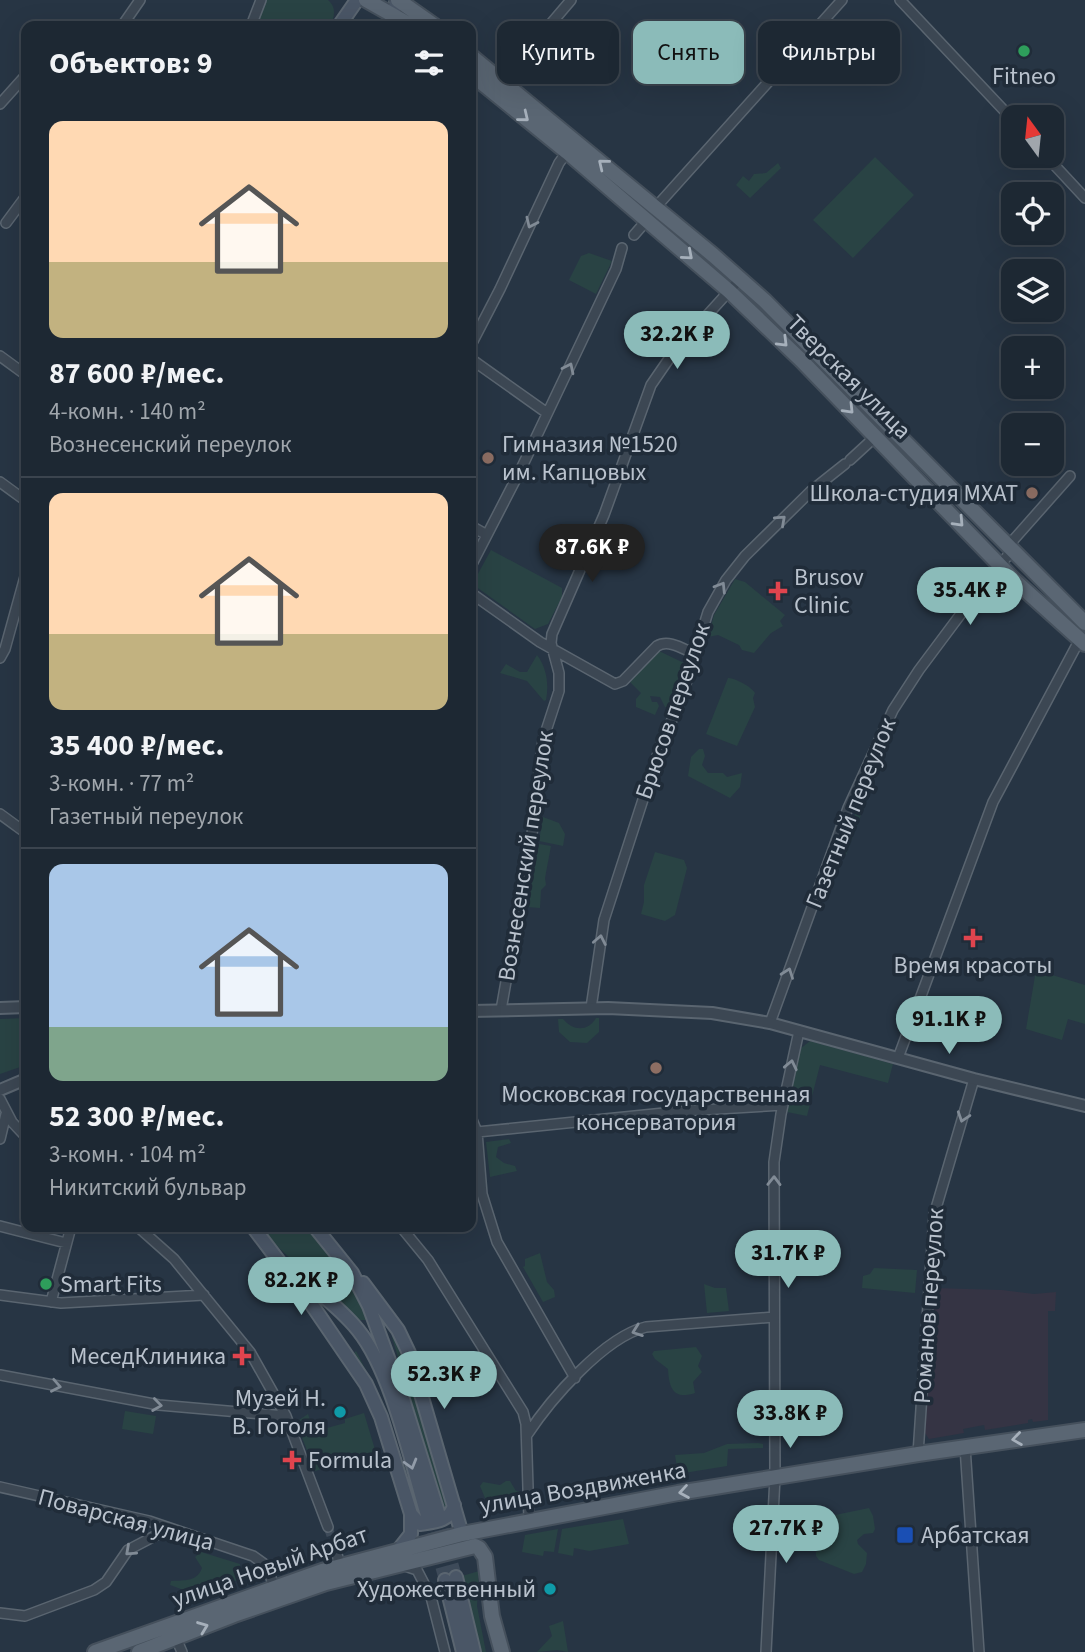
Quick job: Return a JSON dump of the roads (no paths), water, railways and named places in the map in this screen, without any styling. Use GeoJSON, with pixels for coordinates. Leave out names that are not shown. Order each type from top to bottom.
{"type":"FeatureCollection","features":[{"type":"Feature","properties":{"kind":"main road"},"geometry":{"type":"LineString","coordinates":[[342,21],[357,0]]}},
{"type":"Feature","properties":{"kind":"main road"},"geometry":{"type":"LineString","coordinates":[[366,0],[391,21],[398,0],[428,21]]}},
{"type":"Feature","properties":{"kind":"main road","name":"Тверская улица"},"geometry":{"type":"LineString","coordinates":[[476,60],[497,77]]}},
{"type":"Feature","properties":{"kind":"main road","name":"Тверская улица"},"geometry":{"type":"LineString","coordinates":[[476,78],[647,220],[776,334],[999,565],[1083,642]]}},
{"type":"Feature","properties":{"kind":"main road","name":"Тверская улица"},"geometry":{"type":"LineString","coordinates":[[506,84],[656,207],[793,328],[1085,623]]}},
{"type":"Feature","properties":{"kind":"main road"},"geometry":{"type":"LineString","coordinates":[[257,1232],[357,1368]]}},
{"type":"Feature","properties":{"kind":"main road"},"geometry":{"type":"LineString","coordinates":[[319,1232],[398,1329],[414,1366],[464,1540],[480,1548],[485,1557],[492,1616],[502,1652]]}},
{"type":"Feature","properties":{"kind":"main road"},"geometry":{"type":"LineString","coordinates":[[271,1248],[347,1317],[380,1352]]}},
{"type":"Feature","properties":{"kind":"main road"},"geometry":{"type":"LineString","coordinates":[[352,1273],[369,1306],[389,1394],[433,1514]]}},
{"type":"Feature","properties":{"kind":"main road"},"geometry":{"type":"LineString","coordinates":[[380,1352],[384,1329],[391,1325],[398,1329]]}},
{"type":"Feature","properties":{"kind":"main road"},"geometry":{"type":"LineString","coordinates":[[380,1352],[361,1343],[352,1346],[350,1352],[381,1417],[411,1514],[411,1534],[400,1549]]}},
{"type":"Feature","properties":{"kind":"main road","name":"улица Воздвиженка"},"geometry":{"type":"LineString","coordinates":[[464,1540],[529,1520],[775,1477],[1085,1430]]}},
{"type":"Feature","properties":{"kind":"main road"},"geometry":{"type":"LineString","coordinates":[[411,1514],[420,1524],[438,1521],[449,1516],[454,1505]]}},
{"type":"Feature","properties":{"kind":"main road","name":"улица Новый Арбат"},"geometry":{"type":"LineString","coordinates":[[95,1652],[340,1565],[400,1549],[464,1540]]}},
{"type":"Feature","properties":{"kind":"main road","name":"улица Новый Арбат"},"geometry":{"type":"LineString","coordinates":[[139,1652],[300,1591],[393,1565],[464,1540]]}},
{"type":"Feature","properties":{"kind":"main road"},"geometry":{"type":"LineString","coordinates":[[463,1652],[451,1579],[474,1652]]}},
{"type":"Feature","properties":{"kind":"street"},"geometry":{"type":"LineString","coordinates":[[125,21],[140,0]]}},
{"type":"Feature","properties":{"kind":"street"},"geometry":{"type":"LineString","coordinates":[[253,21],[261,0]]}},
{"type":"Feature","properties":{"kind":"street"},"geometry":{"type":"LineString","coordinates":[[553,21],[571,0]]}},
{"type":"Feature","properties":{"kind":"street"},"geometry":{"type":"LineString","coordinates":[[656,207],[842,0]]}},
{"type":"Feature","properties":{"kind":"street"},"geometry":{"type":"LineString","coordinates":[[900,0],[1001,107]]}},
{"type":"Feature","properties":{"kind":"street"},"geometry":{"type":"LineString","coordinates":[[0,104],[21,81]]}},
{"type":"Feature","properties":{"kind":"street"},"geometry":{"type":"LineString","coordinates":[[476,335],[559,163],[567,152]]}},
{"type":"Feature","properties":{"kind":"street"},"geometry":{"type":"LineString","coordinates":[[1057,168],[1085,198]]}},
{"type":"Feature","properties":{"kind":"street"},"geometry":{"type":"LineString","coordinates":[[6,223],[21,203]]}},
{"type":"Feature","properties":{"kind":"street"},"geometry":{"type":"LineString","coordinates":[[634,235],[647,220]]}},
{"type":"Feature","properties":{"kind":"street"},"geometry":{"type":"LineString","coordinates":[[476,556],[616,269],[622,248]]}},
{"type":"Feature","properties":{"kind":"street","name":"Вознесенский переулок"},"geometry":{"type":"LineString","coordinates":[[501,1010],[534,822],[543,740],[559,691],[559,673],[552,649],[552,634],[602,521],[651,385],[673,352],[740,279]]}},
{"type":"Feature","properties":{"kind":"street"},"geometry":{"type":"LineString","coordinates":[[0,356],[21,371]]}},
{"type":"Feature","properties":{"kind":"street"},"geometry":{"type":"LineString","coordinates":[[476,363],[547,413]]}},
{"type":"Feature","properties":{"kind":"street","name":"Брюсов переулок"},"geometry":{"type":"LineString","coordinates":[[590,1008],[604,920],[657,756],[681,700],[708,612],[736,565],[811,491],[876,437]]}},
{"type":"Feature","properties":{"kind":"street","name":"Газетный переулок"},"geometry":{"type":"LineString","coordinates":[[769,1023],[848,808],[887,721],[919,670],[1010,549],[1070,476]]}},
{"type":"Feature","properties":{"kind":"street"},"geometry":{"type":"LineString","coordinates":[[0,482],[21,497]]}},
{"type":"Feature","properties":{"kind":"street"},"geometry":{"type":"LineString","coordinates":[[476,529],[487,535]]}},
{"type":"Feature","properties":{"kind":"street"},"geometry":{"type":"LineString","coordinates":[[0,659],[21,591]]}},
{"type":"Feature","properties":{"kind":"street"},"geometry":{"type":"LineString","coordinates":[[476,596],[552,649],[617,685],[663,642],[695,654]]}},
{"type":"Feature","properties":{"kind":"street"},"geometry":{"type":"LineString","coordinates":[[898,1058],[993,802],[1083,642]]}},
{"type":"Feature","properties":{"kind":"street"},"geometry":{"type":"LineString","coordinates":[[0,814],[21,829]]}},
{"type":"Feature","properties":{"kind":"street"},"geometry":{"type":"LineString","coordinates":[[0,1008],[21,1007]]}},
{"type":"Feature","properties":{"kind":"street"},"geometry":{"type":"LineString","coordinates":[[476,1011],[590,1008],[712,1013],[769,1023],[975,1079],[1085,1105]]}},
{"type":"Feature","properties":{"kind":"street"},"geometry":{"type":"LineString","coordinates":[[766,1652],[775,1477],[774,1162],[799,1031]]}},
{"type":"Feature","properties":{"kind":"street","name":"Романов переулок"},"geometry":{"type":"LineString","coordinates":[[918,1454],[934,1215],[975,1079]]}},
{"type":"Feature","properties":{"kind":"street"},"geometry":{"type":"LineString","coordinates":[[0,1090],[21,1081]]}},
{"type":"Feature","properties":{"kind":"street"},"geometry":{"type":"LineString","coordinates":[[0,1099],[6,1114],[21,1131]]}},
{"type":"Feature","properties":{"kind":"street"},"geometry":{"type":"LineString","coordinates":[[575,1378],[508,1263],[495,1235],[482,1194],[477,1132],[684,1111],[783,1105]]}},
{"type":"Feature","properties":{"kind":"street"},"geometry":{"type":"LineString","coordinates":[[0,1139],[6,1114]]}},
{"type":"Feature","properties":{"kind":"street"},"geometry":{"type":"LineString","coordinates":[[0,1226],[21,1231]]}},
{"type":"Feature","properties":{"kind":"street"},"geometry":{"type":"LineString","coordinates":[[23,1232],[66,1243]]}},
{"type":"Feature","properties":{"kind":"street"},"geometry":{"type":"LineString","coordinates":[[51,1302],[69,1232]]}},
{"type":"Feature","properties":{"kind":"street"},"geometry":{"type":"LineString","coordinates":[[144,1232],[165,1250],[245,1345],[286,1416],[327,1523]]}},
{"type":"Feature","properties":{"kind":"street"},"geometry":{"type":"LineString","coordinates":[[405,1232],[428,1260],[523,1412],[529,1520]]}},
{"type":"Feature","properties":{"kind":"street"},"geometry":{"type":"LineString","coordinates":[[0,1295],[51,1302],[204,1295]]}},
{"type":"Feature","properties":{"kind":"street"},"geometry":{"type":"LineString","coordinates":[[526,1437],[544,1409],[575,1378],[612,1343],[639,1328],[774,1317]]}},
{"type":"Feature","properties":{"kind":"street"},"geometry":{"type":"LineString","coordinates":[[0,1375],[159,1405],[286,1416]]}},
{"type":"Feature","properties":{"kind":"street"},"geometry":{"type":"LineString","coordinates":[[965,1447],[979,1652]]}},
{"type":"Feature","properties":{"kind":"street","name":"Поварская улица"},"geometry":{"type":"LineString","coordinates":[[0,1487],[170,1528],[259,1559],[267,1566],[274,1587]]}},
{"type":"Feature","properties":{"kind":"street"},"geometry":{"type":"LineString","coordinates":[[0,1613],[24,1616],[94,1590],[106,1582],[128,1550],[170,1528]]}},
{"type":"Feature","properties":{"kind":"street"},"geometry":{"type":"LineString","coordinates":[[335,1548],[340,1565]]}},
{"type":"Feature","properties":{"kind":"street"},"geometry":{"type":"LineString","coordinates":[[393,1565],[418,1570],[431,1597],[438,1634],[445,1652]]}},
{"type":"Feature","properties":{"kind":"street"},"geometry":{"type":"LineString","coordinates":[[176,1638],[182,1652]]}},
{"type":"Feature","properties":{"kind":"tunnel"},"geometry":{"type":"LineString","coordinates":[[438,1512],[456,1577]]}},
{"type":"Feature","properties":{"kind":"tunnel"},"geometry":{"type":"LineString","coordinates":[[427,1515],[445,1580]]}},
{"type":"Feature","properties":{"kind":"tunnel"},"geometry":{"type":"LineString","coordinates":[[328,1527],[335,1547]]}},
{"type":"Feature","properties":{"kind":"place","name":"Fitneo"},"geometry":{"type":"Point","coordinates":[1024,51]}},
{"type":"Feature","properties":{"kind":"place","name":"Гимназия №1520 им. Капцовых"},"geometry":{"type":"Point","coordinates":[488,458]}},
{"type":"Feature","properties":{"kind":"place","name":"Школа-студия МХАТ"},"geometry":{"type":"Point","coordinates":[1032,493]}},
{"type":"Feature","properties":{"kind":"place","name":"Brusov Clinic"},"geometry":{"type":"Point","coordinates":[778,591]}},
{"type":"Feature","properties":{"kind":"place","name":"Время красоты"},"geometry":{"type":"Point","coordinates":[973,938]}},
{"type":"Feature","properties":{"kind":"place","name":"Московская государственная консерватория"},"geometry":{"type":"Point","coordinates":[656,1068]}},
{"type":"Feature","properties":{"kind":"place","name":"Smart Fits"},"geometry":{"type":"Point","coordinates":[46,1284]}},
{"type":"Feature","properties":{"kind":"place","name":"МеседКлиника"},"geometry":{"type":"Point","coordinates":[242,1356]}},
{"type":"Feature","properties":{"kind":"place","name":"Музей Н. В. Гоголя"},"geometry":{"type":"Point","coordinates":[340,1412]}},
{"type":"Feature","properties":{"kind":"place","name":"Formula"},"geometry":{"type":"Point","coordinates":[292,1460]}},
{"type":"Feature","properties":{"kind":"place","name":"Арбатская"},"geometry":{"type":"Point","coordinates":[905,1535]}},
{"type":"Feature","properties":{"kind":"place","name":"Художественный"},"geometry":{"type":"Point","coordinates":[550,1589]}}]}
